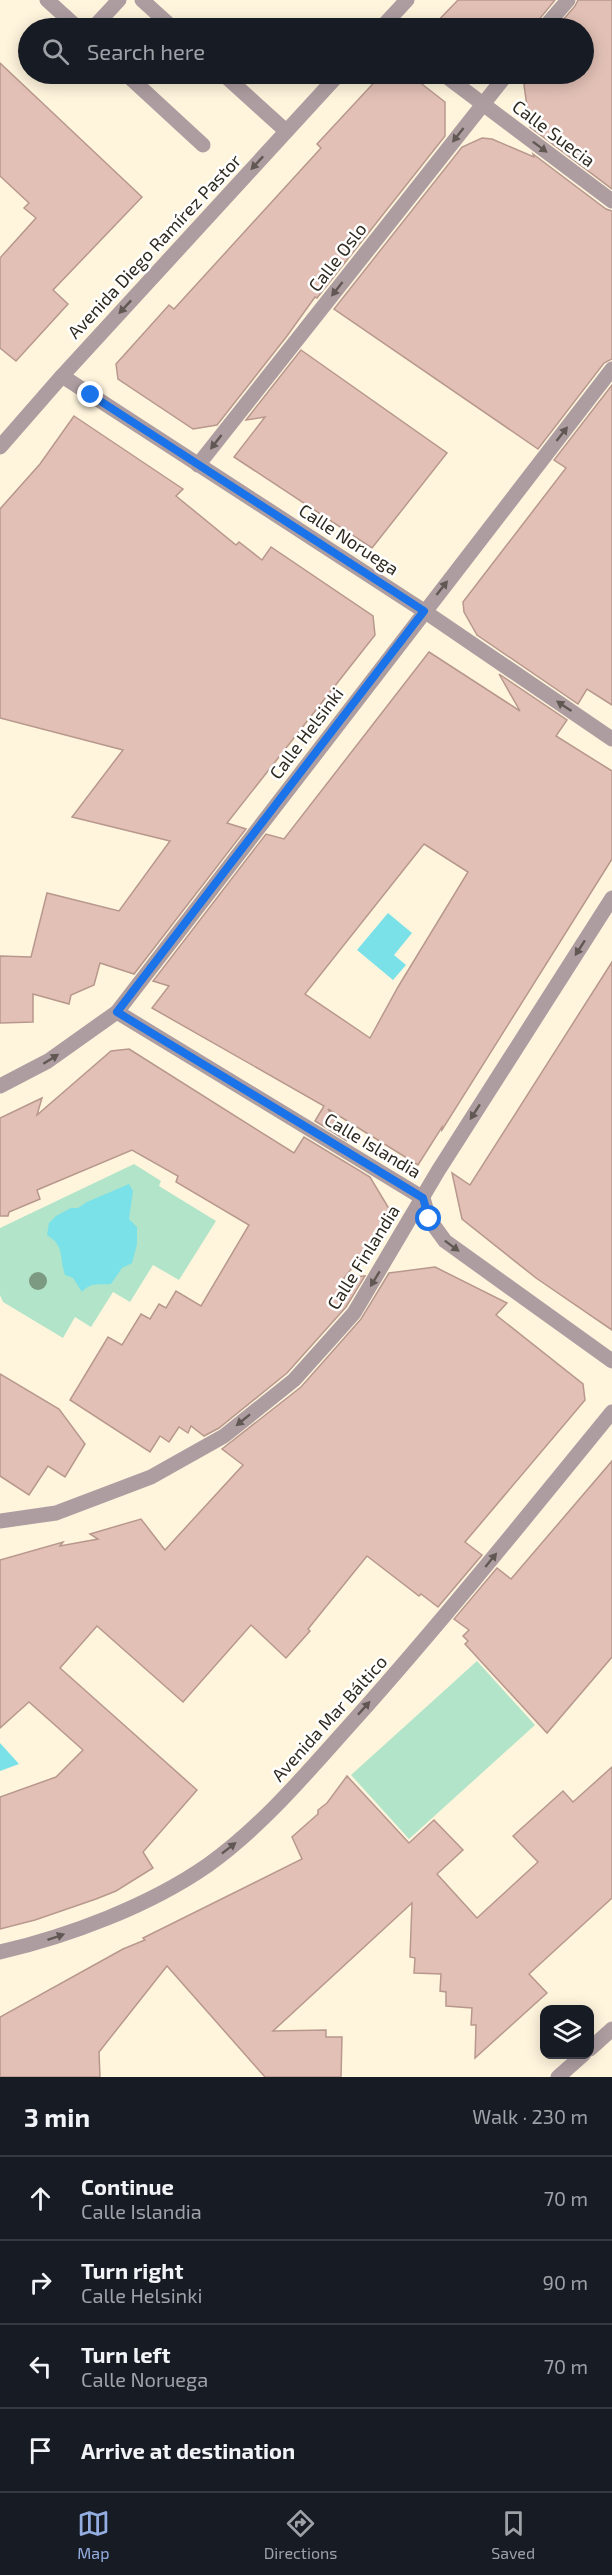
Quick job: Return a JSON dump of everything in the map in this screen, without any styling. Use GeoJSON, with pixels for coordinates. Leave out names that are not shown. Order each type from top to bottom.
{"type":"FeatureCollection","features":[{"type":"Feature","properties":{"kind":"street"},"geometry":{"type":"LineString","coordinates":[[47,0],[67,18]]}},
{"type":"Feature","properties":{"kind":"street"},"geometry":{"type":"LineString","coordinates":[[102,18],[119,0]]}},
{"type":"Feature","properties":{"kind":"street"},"geometry":{"type":"LineString","coordinates":[[142,0],[162,18]]}},
{"type":"Feature","properties":{"kind":"street"},"geometry":{"type":"LineString","coordinates":[[391,18],[407,0]]}},
{"type":"Feature","properties":{"kind":"street"},"geometry":{"type":"LineString","coordinates":[[553,18],[568,0]]}},
{"type":"Feature","properties":{"kind":"street"},"geometry":{"type":"LineString","coordinates":[[137,84],[204,145]]}},
{"type":"Feature","properties":{"kind":"street"},"geometry":{"type":"LineString","coordinates":[[234,84],[286,131]]}},
{"type":"Feature","properties":{"kind":"street","name":"Avenida Diego Ramírez Pastor"},"geometry":{"type":"LineString","coordinates":[[0,447],[62,376],[330,84]]}},
{"type":"Feature","properties":{"kind":"street","name":"Calle Suecia"},"geometry":{"type":"LineString","coordinates":[[456,84],[612,201]]}},
{"type":"Feature","properties":{"kind":"street","name":"Calle Oslo"},"geometry":{"type":"LineString","coordinates":[[198,465],[499,84]]}},
{"type":"Feature","properties":{"kind":"street","name":"Calle Helsinki"},"geometry":{"type":"LineString","coordinates":[[0,1086],[48,1061],[117,1012],[612,369]]}},
{"type":"Feature","properties":{"kind":"street","name":"Calle Noruega"},"geometry":{"type":"LineString","coordinates":[[62,376],[424,611],[612,739]]}},
{"type":"Feature","properties":{"kind":"street","name":"Calle Finlandia"},"geometry":{"type":"LineString","coordinates":[[0,1521],[56,1513],[152,1477],[224,1436],[294,1380],[354,1313],[423,1198],[612,898]]}},
{"type":"Feature","properties":{"kind":"street","name":"Calle Islandia"},"geometry":{"type":"LineString","coordinates":[[117,1012],[423,1198],[429,1219],[445,1241],[612,1361]]}},
{"type":"Feature","properties":{"kind":"street","name":"Avenida Mar Báltico"},"geometry":{"type":"LineString","coordinates":[[0,1952],[38,1944],[93,1925],[150,1898],[207,1866],[252,1830],[292,1789],[436,1628],[612,1412]]}},
{"type":"Feature","properties":{"kind":"street"},"geometry":{"type":"LineString","coordinates":[[594,2045],[612,2029]]}},
{"type":"Feature","properties":{"kind":"street"},"geometry":{"type":"LineString","coordinates":[[558,2077],[579,2059]]}},
{"type":"Feature","properties":{"kind":"green space"},"geometry":{"type":"Polygon","coordinates":[[[134,1164],[161,1181],[159,1186],[216,1221],[179,1280],[153,1265],[130,1302],[113,1292],[91,1327],[75,1317],[63,1338],[3,1302],[0,1295],[0,1228],[134,1164]]]}},
{"type":"Feature","properties":{"kind":"green space"},"geometry":{"type":"Polygon","coordinates":[[[477,1661],[535,1725],[409,1839],[351,1775],[477,1661]]]}},
{"type":"Feature","properties":{"kind":"water"},"geometry":{"type":"Polygon","coordinates":[[[388,913],[412,933],[394,955],[406,965],[393,980],[357,950],[388,913]]]}},
{"type":"Feature","properties":{"kind":"water"},"geometry":{"type":"Polygon","coordinates":[[[129,1184],[133,1191],[129,1219],[137,1227],[137,1244],[132,1263],[122,1268],[111,1284],[91,1285],[82,1292],[73,1278],[65,1275],[57,1243],[47,1235],[49,1223],[56,1216],[71,1208],[78,1208],[129,1184]]]}},
{"type":"Feature","properties":{"kind":"water"},"geometry":{"type":"Polygon","coordinates":[[[0,1743],[19,1764],[0,1771],[0,1743]]]}},
{"type":"Feature","properties":{"kind":"building"},"geometry":{"type":"Polygon","coordinates":[[[458,0],[555,0],[540,18],[441,18],[458,0]]]}},
{"type":"Feature","properties":{"kind":"building"},"geometry":{"type":"Polygon","coordinates":[[[578,0],[612,0],[612,189],[530,127],[525,84],[594,84],[594,18],[565,18],[578,0]]]}},
{"type":"Feature","properties":{"kind":"building"},"geometry":{"type":"Polygon","coordinates":[[[0,63],[18,80],[18,84],[22,84],[142,197],[53,290],[68,304],[16,361],[0,348],[0,258],[36,218],[24,208],[29,203],[0,176],[0,63]]]}},
{"type":"Feature","properties":{"kind":"building"},"geometry":{"type":"Polygon","coordinates":[[[373,84],[422,84],[445,102],[445,136],[317,298],[315,297],[217,425],[193,429],[118,379],[116,364],[169,305],[174,309],[321,148],[317,144],[373,84]]]}},
{"type":"Feature","properties":{"kind":"building"},"geometry":{"type":"Polygon","coordinates":[[[482,138],[492,139],[534,157],[533,154],[606,209],[612,211],[612,359],[604,363],[538,449],[334,309],[462,147],[482,138]]]}},
{"type":"Feature","properties":{"kind":"building"},"geometry":{"type":"Polygon","coordinates":[[[301,350],[447,453],[372,548],[234,457],[265,417],[246,420],[301,350]]]}},
{"type":"Feature","properties":{"kind":"building"},"geometry":{"type":"Polygon","coordinates":[[[612,385],[612,705],[587,689],[578,704],[477,635],[464,612],[463,602],[566,468],[554,460],[612,385]]]}},
{"type":"Feature","properties":{"kind":"building"},"geometry":{"type":"Polygon","coordinates":[[[74,416],[183,489],[176,496],[236,545],[239,542],[262,560],[271,547],[373,616],[375,635],[227,823],[246,829],[134,974],[100,963],[94,985],[71,995],[69,1004],[33,994],[33,1022],[0,1023],[0,956],[31,957],[47,893],[119,911],[170,841],[72,817],[123,750],[0,718],[0,509],[40,464],[74,416]]]}},
{"type":"Feature","properties":{"kind":"building"},"geometry":{"type":"Polygon","coordinates":[[[429,652],[520,711],[499,674],[567,720],[556,736],[612,771],[612,859],[418,1165],[328,1109],[347,1141],[315,1121],[324,1106],[152,1008],[169,986],[153,981],[266,834],[284,839],[429,652]],[[424,844],[305,994],[370,1038],[398,987],[468,872],[424,844]]]}},
{"type":"Feature","properties":{"kind":"building"},"geometry":{"type":"Polygon","coordinates":[[[612,962],[612,1330],[536,1278],[462,1219],[452,1173],[470,1185],[612,962]]]}},
{"type":"Feature","properties":{"kind":"building"},"geometry":{"type":"Polygon","coordinates":[[[129,1049],[294,1153],[304,1137],[370,1177],[391,1212],[390,1221],[344,1278],[365,1276],[346,1307],[287,1373],[219,1428],[204,1436],[191,1426],[188,1433],[179,1427],[169,1442],[160,1436],[150,1452],[70,1400],[108,1337],[122,1345],[141,1314],[150,1319],[159,1304],[166,1308],[176,1291],[201,1306],[249,1225],[176,1182],[178,1176],[132,1150],[37,1190],[40,1199],[9,1212],[8,1216],[0,1216],[0,1118],[42,1098],[37,1115],[111,1051],[129,1049]]]}},
{"type":"Feature","properties":{"kind":"building"},"geometry":{"type":"Polygon","coordinates":[[[435,1267],[507,1303],[496,1315],[583,1384],[585,1400],[465,1542],[482,1555],[438,1607],[421,1594],[419,1596],[367,1556],[308,1629],[310,1631],[286,1658],[251,1625],[183,1702],[97,1626],[60,1668],[197,1790],[143,1852],[153,1868],[116,1891],[96,1899],[35,1920],[0,1929],[0,1797],[56,1777],[83,1750],[29,1702],[0,1728],[0,1560],[63,1542],[60,1546],[98,1539],[90,1534],[141,1519],[165,1550],[243,1465],[222,1449],[301,1387],[361,1319],[389,1273],[435,1267]]]}},
{"type":"Feature","properties":{"kind":"building"},"geometry":{"type":"Polygon","coordinates":[[[0,1374],[59,1409],[85,1444],[65,1477],[48,1466],[29,1495],[0,1476],[0,1374]]]}},
{"type":"Feature","properties":{"kind":"building"},"geometry":{"type":"Polygon","coordinates":[[[612,1461],[612,1657],[547,1733],[465,1644],[468,1641],[463,1636],[469,1630],[454,1619],[497,1568],[511,1579],[612,1461]]]}},
{"type":"Feature","properties":{"kind":"building"},"geometry":{"type":"Polygon","coordinates":[[[612,1767],[612,1898],[529,1974],[547,1993],[475,2058],[476,2025],[471,2025],[472,2008],[446,2006],[446,1992],[440,1991],[441,1974],[414,1973],[415,1958],[410,1957],[412,1903],[273,2031],[326,2030],[326,2037],[342,2037],[341,2077],[265,2077],[167,1966],[99,2052],[100,2077],[0,2077],[0,2017],[123,1949],[145,1940],[143,1938],[302,1859],[292,1837],[318,1814],[318,1810],[327,1803],[347,1776],[409,1843],[434,1820],[463,1850],[437,1874],[477,1918],[538,1862],[513,1836],[563,1791],[573,1802],[612,1767]]]}},
{"type":"Feature","properties":{"kind":"route"},"geometry":{"type":"LineString","coordinates":[[91,395],[424,611],[117,1012],[423,1198],[429,1219]]}}]}
